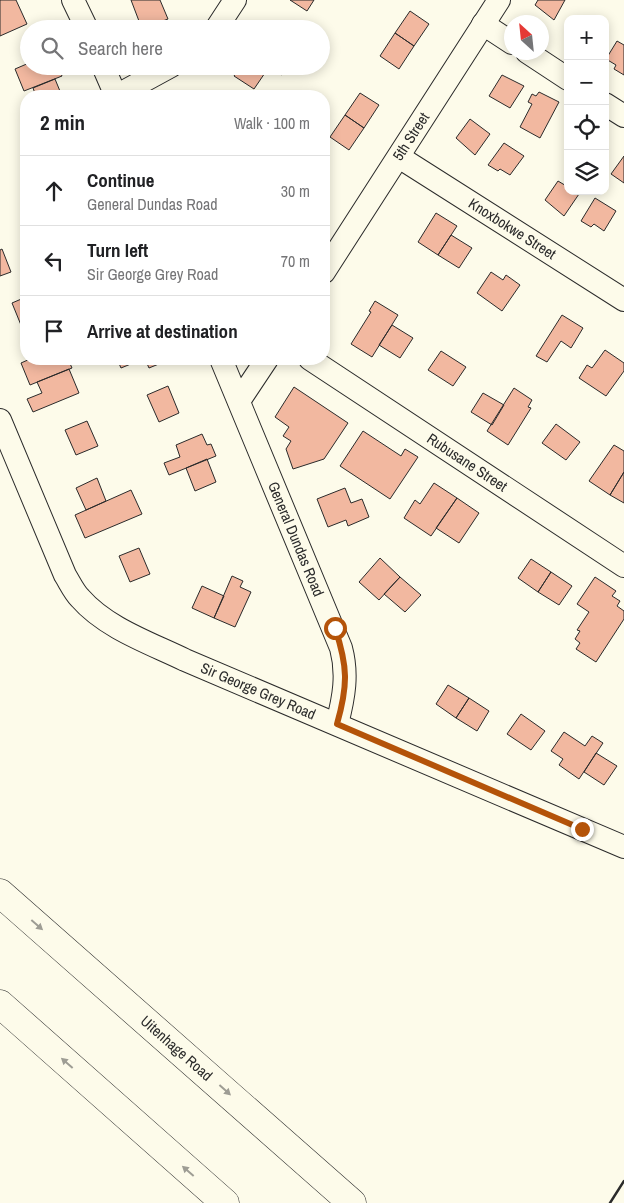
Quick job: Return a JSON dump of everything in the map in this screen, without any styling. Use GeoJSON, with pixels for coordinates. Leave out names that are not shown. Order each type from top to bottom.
{"type":"FeatureCollection","features":[{"type":"Feature","properties":{"kind":"main road","name":"Uitenhage Road"},"geometry":{"type":"LineString","coordinates":[[0,893],[352,1203]]}},
{"type":"Feature","properties":{"kind":"main road"},"geometry":{"type":"LineString","coordinates":[[0,1004],[225,1203]]}},
{"type":"Feature","properties":{"kind":"street"},"geometry":{"type":"LineString","coordinates":[[73,0],[83,20]]}},
{"type":"Feature","properties":{"kind":"street"},"geometry":{"type":"LineString","coordinates":[[222,20],[235,0]]}},
{"type":"Feature","properties":{"kind":"street","name":"5th Street"},"geometry":{"type":"LineString","coordinates":[[330,263],[499,0]]}},
{"type":"Feature","properties":{"kind":"street"},"geometry":{"type":"LineString","coordinates":[[483,24],[504,38]]}},
{"type":"Feature","properties":{"kind":"street"},"geometry":{"type":"LineString","coordinates":[[539,60],[564,76]]}},
{"type":"Feature","properties":{"kind":"street"},"geometry":{"type":"LineString","coordinates":[[107,75],[113,90]]}},
{"type":"Feature","properties":{"kind":"street"},"geometry":{"type":"LineString","coordinates":[[127,90],[154,75]]}},
{"type":"Feature","properties":{"kind":"street"},"geometry":{"type":"LineString","coordinates":[[607,105],[624,116]]}},
{"type":"Feature","properties":{"kind":"street","name":"Knoxbokwe Street"},"geometry":{"type":"LineString","coordinates":[[399,157],[624,300]]}},
{"type":"Feature","properties":{"kind":"street","name":"General Dundas Road"},"geometry":{"type":"LineString","coordinates":[[224,365],[341,648],[345,662],[345,686],[337,724]]}},
{"type":"Feature","properties":{"kind":"street"},"geometry":{"type":"LineString","coordinates":[[239,401],[263,365]]}},
{"type":"Feature","properties":{"kind":"street","name":"Rubusane Street"},"geometry":{"type":"LineString","coordinates":[[319,365],[624,566]]}},
{"type":"Feature","properties":{"kind":"street","name":"Sir George Grey Road"},"geometry":{"type":"LineString","coordinates":[[0,420],[65,575],[78,597],[94,613],[139,638],[185,660],[624,847]]}},
{"type":"Feature","properties":{"kind":"building"},"geometry":{"type":"Polygon","coordinates":[[[0,0],[16,0],[25,20],[20,20],[20,27],[0,36],[0,0]]]}},
{"type":"Feature","properties":{"kind":"building"},"geometry":{"type":"Polygon","coordinates":[[[131,0],[160,0],[168,19],[165,20],[139,20],[131,0]]]}},
{"type":"Feature","properties":{"kind":"building"},"geometry":{"type":"Polygon","coordinates":[[[290,0],[314,0],[307,11],[290,0]]]}},
{"type":"Feature","properties":{"kind":"building"},"geometry":{"type":"Polygon","coordinates":[[[538,0],[565,0],[554,20],[535,5],[538,0]]]}},
{"type":"Feature","properties":{"kind":"building"},"geometry":{"type":"Polygon","coordinates":[[[410,11],[429,24],[414,46],[395,33],[410,11]]]}},
{"type":"Feature","properties":{"kind":"building"},"geometry":{"type":"Polygon","coordinates":[[[395,33],[414,46],[399,69],[380,56],[395,33]]]}},
{"type":"Feature","properties":{"kind":"building"},"geometry":{"type":"Polygon","coordinates":[[[617,41],[624,45],[624,75],[614,69],[616,65],[609,61],[609,54],[617,41]]]}},
{"type":"Feature","properties":{"kind":"building"},"geometry":{"type":"Polygon","coordinates":[[[20,67],[20,75],[62,76],[24,90],[15,69],[20,67]]]}},
{"type":"Feature","properties":{"kind":"building"},"geometry":{"type":"Polygon","coordinates":[[[235,75],[264,75],[254,89],[235,75]]]}},
{"type":"Feature","properties":{"kind":"building"},"geometry":{"type":"Polygon","coordinates":[[[502,75],[524,86],[510,108],[489,96],[502,75]]]}},
{"type":"Feature","properties":{"kind":"building"},"geometry":{"type":"Polygon","coordinates":[[[55,79],[60,90],[34,90],[33,88],[55,79]]]}},
{"type":"Feature","properties":{"kind":"building"},"geometry":{"type":"Polygon","coordinates":[[[539,92],[559,102],[540,138],[520,127],[532,104],[528,102],[532,94],[536,96],[539,92]]]}},
{"type":"Feature","properties":{"kind":"building"},"geometry":{"type":"Polygon","coordinates":[[[360,93],[379,105],[364,128],[345,115],[360,93]]]}},
{"type":"Feature","properties":{"kind":"building"},"geometry":{"type":"Polygon","coordinates":[[[345,115],[364,128],[349,150],[330,137],[345,115]]]}},
{"type":"Feature","properties":{"kind":"building"},"geometry":{"type":"Polygon","coordinates":[[[470,119],[490,134],[475,155],[456,138],[470,119]]]}},
{"type":"Feature","properties":{"kind":"building"},"geometry":{"type":"Polygon","coordinates":[[[504,143],[524,156],[510,175],[488,165],[504,143]]]}},
{"type":"Feature","properties":{"kind":"building"},"geometry":{"type":"Polygon","coordinates":[[[624,156],[624,183],[611,174],[624,156]]]}},
{"type":"Feature","properties":{"kind":"building"},"geometry":{"type":"Polygon","coordinates":[[[558,181],[564,185],[564,195],[578,195],[564,216],[545,200],[558,181]]]}},
{"type":"Feature","properties":{"kind":"building"},"geometry":{"type":"Polygon","coordinates":[[[595,198],[616,211],[604,231],[594,224],[591,227],[581,221],[595,198]]]}},
{"type":"Feature","properties":{"kind":"building"},"geometry":{"type":"Polygon","coordinates":[[[436,213],[457,226],[438,255],[418,242],[436,213]]]}},
{"type":"Feature","properties":{"kind":"building"},"geometry":{"type":"Polygon","coordinates":[[[451,235],[472,248],[459,268],[438,255],[451,235]]]}},
{"type":"Feature","properties":{"kind":"building"},"geometry":{"type":"Polygon","coordinates":[[[2,249],[11,272],[0,276],[0,250],[2,249]]]}},
{"type":"Feature","properties":{"kind":"building"},"geometry":{"type":"Polygon","coordinates":[[[491,272],[503,280],[506,275],[520,285],[502,311],[477,293],[491,272]]]}},
{"type":"Feature","properties":{"kind":"building"},"geometry":{"type":"Polygon","coordinates":[[[20,300],[20,323],[12,303],[20,300]]]}},
{"type":"Feature","properties":{"kind":"building"},"geometry":{"type":"Polygon","coordinates":[[[375,301],[398,315],[372,357],[351,344],[371,312],[369,311],[375,301]]]}},
{"type":"Feature","properties":{"kind":"building"},"geometry":{"type":"Polygon","coordinates":[[[562,315],[583,328],[571,348],[561,341],[547,362],[536,356],[562,315]]]}},
{"type":"Feature","properties":{"kind":"building"},"geometry":{"type":"Polygon","coordinates":[[[392,325],[413,338],[400,358],[379,345],[392,325]]]}},
{"type":"Feature","properties":{"kind":"building"},"geometry":{"type":"Polygon","coordinates":[[[605,350],[624,363],[624,371],[606,396],[579,378],[587,365],[592,368],[605,350]]]}},
{"type":"Feature","properties":{"kind":"building"},"geometry":{"type":"Polygon","coordinates":[[[441,351],[466,367],[453,386],[428,370],[441,351]]]}},
{"type":"Feature","properties":{"kind":"building"},"geometry":{"type":"Polygon","coordinates":[[[22,365],[71,365],[72,368],[30,385],[22,365]]]}},
{"type":"Feature","properties":{"kind":"building"},"geometry":{"type":"Polygon","coordinates":[[[69,369],[79,393],[33,412],[27,399],[42,393],[37,382],[69,369]]]}},
{"type":"Feature","properties":{"kind":"building"},"geometry":{"type":"Polygon","coordinates":[[[168,386],[179,413],[159,422],[147,395],[168,386]]]}},
{"type":"Feature","properties":{"kind":"building"},"geometry":{"type":"Polygon","coordinates":[[[294,387],[348,423],[324,459],[293,469],[286,449],[291,441],[283,436],[289,427],[275,417],[294,387]]]}},
{"type":"Feature","properties":{"kind":"building"},"geometry":{"type":"Polygon","coordinates":[[[514,388],[532,400],[528,407],[531,408],[508,445],[487,431],[514,388]]]}},
{"type":"Feature","properties":{"kind":"building"},"geometry":{"type":"Polygon","coordinates":[[[483,393],[504,405],[492,425],[471,412],[483,393]]]}},
{"type":"Feature","properties":{"kind":"building"},"geometry":{"type":"Polygon","coordinates":[[[87,421],[98,446],[76,455],[65,430],[87,421]]]}},
{"type":"Feature","properties":{"kind":"building"},"geometry":{"type":"Polygon","coordinates":[[[556,424],[580,442],[566,460],[542,443],[556,424]]]}},
{"type":"Feature","properties":{"kind":"building"},"geometry":{"type":"Polygon","coordinates":[[[363,431],[401,456],[405,449],[418,457],[390,499],[340,466],[363,431]]]}},
{"type":"Feature","properties":{"kind":"building"},"geometry":{"type":"Polygon","coordinates":[[[202,434],[207,445],[211,444],[216,456],[169,475],[164,463],[180,457],[176,445],[202,434]]]}},
{"type":"Feature","properties":{"kind":"building"},"geometry":{"type":"Polygon","coordinates":[[[614,445],[624,451],[624,472],[610,495],[589,481],[614,445]]]}},
{"type":"Feature","properties":{"kind":"building"},"geometry":{"type":"Polygon","coordinates":[[[207,459],[216,482],[195,491],[186,468],[207,459]]]}},
{"type":"Feature","properties":{"kind":"building"},"geometry":{"type":"Polygon","coordinates":[[[624,472],[624,503],[610,495],[624,472]]]}},
{"type":"Feature","properties":{"kind":"building"},"geometry":{"type":"Polygon","coordinates":[[[97,478],[106,501],[86,510],[76,488],[97,478]]]}},
{"type":"Feature","properties":{"kind":"building"},"geometry":{"type":"Polygon","coordinates":[[[434,483],[457,498],[431,536],[404,518],[415,500],[420,504],[434,483]]]}},
{"type":"Feature","properties":{"kind":"building"},"geometry":{"type":"Polygon","coordinates":[[[345,488],[351,503],[362,499],[369,517],[348,526],[346,520],[328,527],[317,499],[345,488]]]}},
{"type":"Feature","properties":{"kind":"building"},"geometry":{"type":"Polygon","coordinates":[[[131,490],[142,514],[85,538],[75,515],[131,490]]]}},
{"type":"Feature","properties":{"kind":"building"},"geometry":{"type":"Polygon","coordinates":[[[457,498],[479,513],[459,543],[436,528],[457,498]]]}},
{"type":"Feature","properties":{"kind":"building"},"geometry":{"type":"Polygon","coordinates":[[[139,548],[150,574],[130,582],[119,556],[139,548]]]}},
{"type":"Feature","properties":{"kind":"building"},"geometry":{"type":"Polygon","coordinates":[[[380,558],[400,577],[379,600],[359,582],[380,558]]]}},
{"type":"Feature","properties":{"kind":"building"},"geometry":{"type":"Polygon","coordinates":[[[531,559],[551,572],[538,592],[518,578],[531,559]]]}},
{"type":"Feature","properties":{"kind":"building"},"geometry":{"type":"Polygon","coordinates":[[[551,572],[572,586],[559,605],[538,592],[551,572]]]}},
{"type":"Feature","properties":{"kind":"building"},"geometry":{"type":"Polygon","coordinates":[[[232,576],[243,581],[240,587],[251,592],[235,627],[214,618],[232,576]]]}},
{"type":"Feature","properties":{"kind":"building"},"geometry":{"type":"Polygon","coordinates":[[[400,577],[421,595],[405,612],[384,594],[400,577]]]}},
{"type":"Feature","properties":{"kind":"building"},"geometry":{"type":"Polygon","coordinates":[[[595,577],[616,591],[612,596],[620,601],[617,606],[624,611],[624,619],[596,662],[576,649],[580,643],[575,639],[580,631],[577,630],[589,612],[577,604],[595,577]]]}},
{"type":"Feature","properties":{"kind":"building"},"geometry":{"type":"Polygon","coordinates":[[[202,586],[224,596],[214,618],[192,608],[202,586]]]}},
{"type":"Feature","properties":{"kind":"building"},"geometry":{"type":"Polygon","coordinates":[[[448,685],[469,698],[456,718],[436,704],[448,685]]]}},
{"type":"Feature","properties":{"kind":"building"},"geometry":{"type":"Polygon","coordinates":[[[469,698],[489,711],[477,731],[456,718],[469,698]]]}},
{"type":"Feature","properties":{"kind":"building"},"geometry":{"type":"Polygon","coordinates":[[[521,714],[545,731],[531,750],[507,734],[521,714]]]}},
{"type":"Feature","properties":{"kind":"building"},"geometry":{"type":"Polygon","coordinates":[[[564,732],[585,746],[592,736],[603,743],[579,779],[559,765],[563,759],[551,751],[564,732]]]}},
{"type":"Feature","properties":{"kind":"building"},"geometry":{"type":"Polygon","coordinates":[[[596,753],[617,766],[604,785],[584,772],[596,753]]]}},
{"type":"Feature","properties":{"kind":"wall"},"geometry":{"type":"LineString","coordinates":[[610,1203],[624,1181]]}},
{"type":"Feature","properties":{"kind":"route"},"geometry":{"type":"LineString","coordinates":[[335,628],[345,662],[346,677],[345,696],[337,724],[582,829]]}}]}
